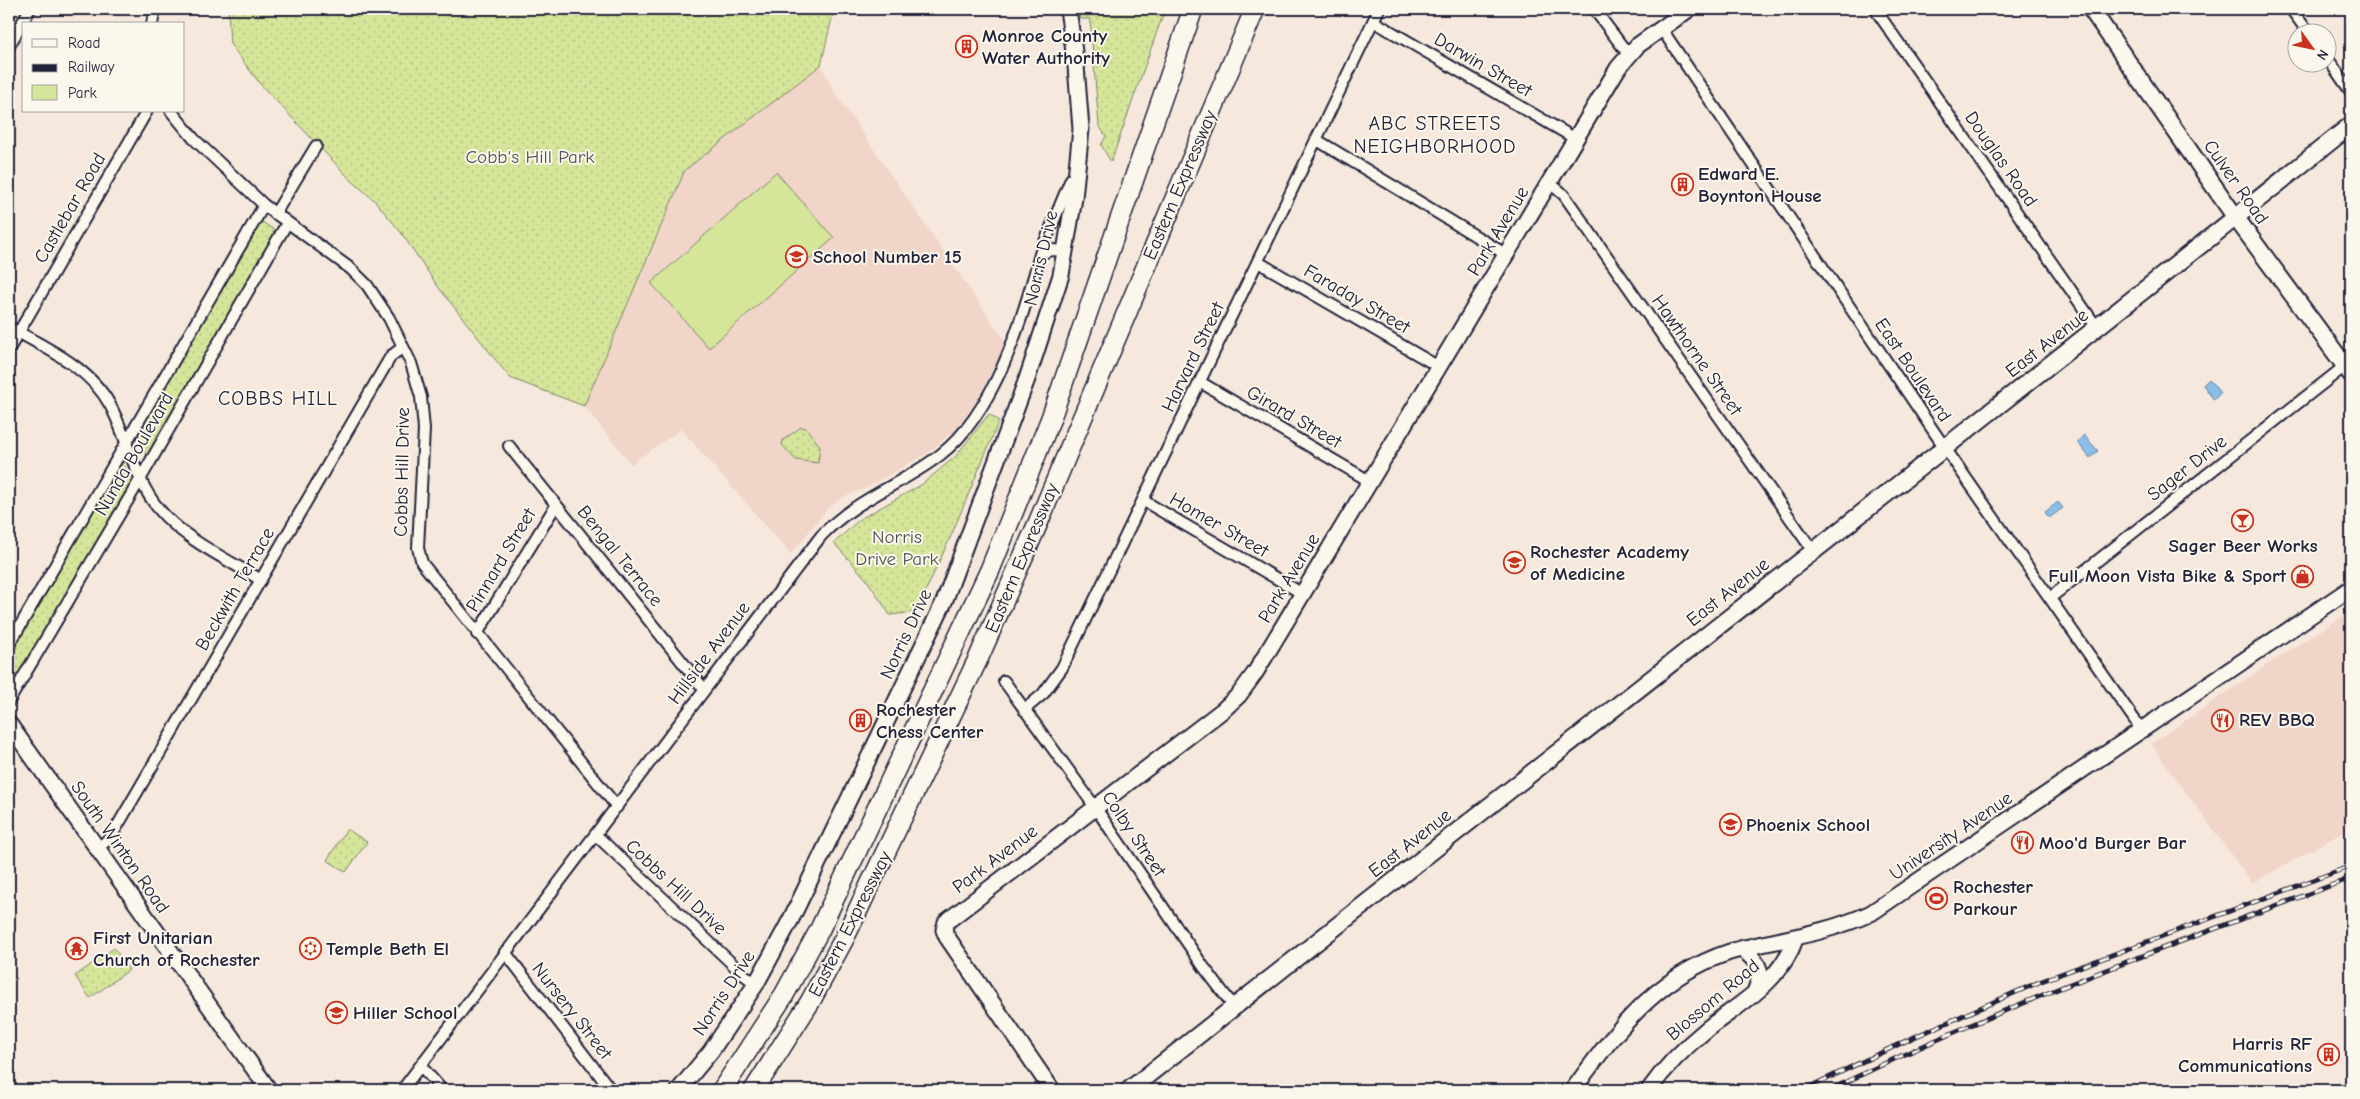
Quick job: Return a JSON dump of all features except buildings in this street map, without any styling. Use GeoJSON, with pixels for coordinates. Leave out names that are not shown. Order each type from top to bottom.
{"type":"FeatureCollection","features":[{"type":"Feature","properties":{"kind":"highway","name":"Eastern Expressway"},"geometry":{"type":"LineString","coordinates":[[722,1090],[764,1027],[827,916],[997,553],[1048,426],[1193,9]]}},
{"type":"Feature","properties":{"kind":"highway","name":"Eastern Expressway"},"geometry":{"type":"LineString","coordinates":[[754,1090],[810,1002],[874,880],[998,615],[1255,9]]}},
{"type":"Feature","properties":{"kind":"highway"},"geometry":{"type":"LineString","coordinates":[[762,1090],[810,1002]]}},
{"type":"Feature","properties":{"kind":"highway"},"geometry":{"type":"LineString","coordinates":[[709,1090],[764,1027]]}},
{"type":"Feature","properties":{"kind":"main road","name":"Culver Road"},"geometry":{"type":"LineString","coordinates":[[2092,9],[2236,218],[2348,370]]}},
{"type":"Feature","properties":{"kind":"main road","name":"East Avenue"},"geometry":{"type":"LineString","coordinates":[[1129,1090],[2098,329],[2351,125]]}},
{"type":"Feature","properties":{"kind":"street"},"geometry":{"type":"LineString","coordinates":[[23,22],[30,9]]}},
{"type":"Feature","properties":{"kind":"street"},"geometry":{"type":"LineString","coordinates":[[152,22],[154,9]]}},
{"type":"Feature","properties":{"kind":"street","name":"Norris Drive"},"geometry":{"type":"LineString","coordinates":[[679,1090],[711,1051],[756,984],[795,911],[944,602],[1027,379],[1061,276],[1079,157],[1079,106],[1068,9]]}},
{"type":"Feature","properties":{"kind":"street","name":"Harvard Street"},"geometry":{"type":"LineString","coordinates":[[1024,710],[1042,694],[1062,668],[1144,501],[1379,9]]}},
{"type":"Feature","properties":{"kind":"street"},"geometry":{"type":"LineString","coordinates":[[1594,9],[1628,54]]}},
{"type":"Feature","properties":{"kind":"street","name":"Park Avenue"},"geometry":{"type":"LineString","coordinates":[[1052,1090],[947,937],[944,927],[955,914],[1234,700],[1251,679],[1303,594],[1628,54],[1689,9]]}},
{"type":"Feature","properties":{"kind":"street","name":"Douglas Road"},"geometry":{"type":"LineString","coordinates":[[1875,9],[2098,329]]}},
{"type":"Feature","properties":{"kind":"street"},"geometry":{"type":"LineString","coordinates":[[2291,9],[2301,22]]}},
{"type":"Feature","properties":{"kind":"street","name":"Darwin Street"},"geometry":{"type":"LineString","coordinates":[[1373,21],[1576,139]]}},
{"type":"Feature","properties":{"kind":"street"},"geometry":{"type":"LineString","coordinates":[[9,46],[22,23]]}},
{"type":"Feature","properties":{"kind":"street","name":"East Boulevard"},"geometry":{"type":"LineString","coordinates":[[1661,28],[1945,448],[2140,729]]}},
{"type":"Feature","properties":{"kind":"street"},"geometry":{"type":"LineString","coordinates":[[2337,72],[2351,92]]}},
{"type":"Feature","properties":{"kind":"street","name":"Castlebar Road"},"geometry":{"type":"LineString","coordinates":[[9,349],[146,112]]}},
{"type":"Feature","properties":{"kind":"street","name":"Cobbs Hill Drive"},"geometry":{"type":"LineString","coordinates":[[172,112],[194,139],[264,205],[351,269],[367,285],[389,318],[417,382],[423,412],[419,556],[426,570],[617,807]]}},
{"type":"Feature","properties":{"kind":"street"},"geometry":{"type":"LineString","coordinates":[[1317,140],[1507,255]]}},
{"type":"Feature","properties":{"kind":"street"},"geometry":{"type":"LineString","coordinates":[[275,214],[316,146]]}},
{"type":"Feature","properties":{"kind":"street","name":"Hillside Avenue"},"geometry":{"type":"LineString","coordinates":[[402,1090],[505,952],[596,835],[782,584],[836,520],[870,496],[940,455],[970,423],[994,382],[1010,349],[1044,241],[1056,218],[1079,157]]}},
{"type":"Feature","properties":{"kind":"street","name":"Hawthorne Street"},"geometry":{"type":"LineString","coordinates":[[1550,183],[1566,198],[1813,551]]}},
{"type":"Feature","properties":{"kind":"street","name":"Nunda Boulevard"},"geometry":{"type":"LineString","coordinates":[[9,645],[264,205]]}},
{"type":"Feature","properties":{"kind":"street","name":"Nunda Boulevard"},"geometry":{"type":"LineString","coordinates":[[9,701],[141,478],[287,223]]}},
{"type":"Feature","properties":{"kind":"street"},"geometry":{"type":"LineString","coordinates":[[1040,254],[1051,250],[1066,251]]}},
{"type":"Feature","properties":{"kind":"street","name":"Faraday Street"},"geometry":{"type":"LineString","coordinates":[[1258,262],[1439,367]]}},
{"type":"Feature","properties":{"kind":"street"},"geometry":{"type":"LineString","coordinates":[[9,327],[79,369],[96,385],[111,406],[141,478],[157,507],[175,525],[261,580]]}},
{"type":"Feature","properties":{"kind":"street","name":"Beckwith Terrace"},"geometry":{"type":"LineString","coordinates":[[98,848],[111,837],[391,356],[402,348]]}},
{"type":"Feature","properties":{"kind":"street","name":"Sager Drive"},"geometry":{"type":"LineString","coordinates":[[2050,598],[2348,370]]}},
{"type":"Feature","properties":{"kind":"street","name":"Girard Street"},"geometry":{"type":"LineString","coordinates":[[1200,382],[1371,482]]}},
{"type":"Feature","properties":{"kind":"street","name":"Bengal Terrace"},"geometry":{"type":"LineString","coordinates":[[508,446],[704,689]]}},
{"type":"Feature","properties":{"kind":"street","name":"Homer Street"},"geometry":{"type":"LineString","coordinates":[[1144,501],[1303,594]]}},
{"type":"Feature","properties":{"kind":"street","name":"Pinnard Street"},"geometry":{"type":"LineString","coordinates":[[477,634],[556,504]]}},
{"type":"Feature","properties":{"kind":"street","name":"University Avenue"},"geometry":{"type":"LineString","coordinates":[[1573,1090],[1616,1032],[1664,985],[1688,969],[1718,956],[1742,949],[1842,926],[1871,913],[2140,729],[2351,588]]}},
{"type":"Feature","properties":{"kind":"street","name":"Colby Street"},"geometry":{"type":"LineString","coordinates":[[1004,681],[1095,807],[1202,966],[1234,1007]]}},
{"type":"Feature","properties":{"kind":"street","name":"South Winton Road"},"geometry":{"type":"LineString","coordinates":[[9,724],[269,1090]]}},
{"type":"Feature","properties":{"kind":"street","name":"Cobbs Hill Drive"},"geometry":{"type":"LineString","coordinates":[[596,835],[742,974],[756,984]]}},
{"type":"Feature","properties":{"kind":"street","name":"Blossom Road"},"geometry":{"type":"LineString","coordinates":[[1649,1090],[1677,1056],[1707,1030],[1754,995],[1779,971],[1790,953],[1796,937]]}},
{"type":"Feature","properties":{"kind":"street"},"geometry":{"type":"LineString","coordinates":[[1742,949],[1752,957],[1760,972],[1760,982],[1754,995]]}},
{"type":"Feature","properties":{"kind":"street","name":"Nursery Street"},"geometry":{"type":"LineString","coordinates":[[505,952],[611,1090]]}},
{"type":"Feature","properties":{"kind":"street"},"geometry":{"type":"LineString","coordinates":[[420,1066],[442,1090]]}},
{"type":"Feature","properties":{"kind":"shaded area","name":"School Number 15"},"geometry":{"type":"Polygon","coordinates":[[[821,65],[835,93],[1007,344],[976,401],[955,433],[947,436],[931,451],[864,489],[843,497],[828,508],[791,554],[681,429],[631,464],[584,406],[685,170],[821,65]]]}},
{"type":"Feature","properties":{"kind":"shaded area"},"geometry":{"type":"Polygon","coordinates":[[[2351,611],[2351,828],[2252,883],[2151,744],[2273,661],[2351,611]]]}},
{"type":"Feature","properties":{"kind":"green space","name":"Cobb's Hill Park"},"geometry":{"type":"Polygon","coordinates":[[[228,9],[834,9],[821,65],[685,170],[584,406],[510,378],[439,288],[400,231],[375,201],[350,179],[261,85],[230,44],[228,9]]]}},
{"type":"Feature","properties":{"kind":"green space"},"geometry":{"type":"Polygon","coordinates":[[[1078,9],[1165,9],[1111,162],[1101,145],[1106,136],[1099,126],[1090,19],[1080,19],[1078,9]]]}},
{"type":"Feature","properties":{"kind":"green space"},"geometry":{"type":"Polygon","coordinates":[[[776,172],[834,238],[709,348],[651,283],[776,172]]]}},
{"type":"Feature","properties":{"kind":"green space"},"geometry":{"type":"Polygon","coordinates":[[[261,221],[277,232],[147,458],[138,433],[261,221]]]}},
{"type":"Feature","properties":{"kind":"green space","name":"Norris Drive Park"},"geometry":{"type":"Polygon","coordinates":[[[989,414],[999,421],[951,536],[916,612],[890,615],[867,580],[834,543],[860,519],[921,485],[955,457],[989,414]]]}},
{"type":"Feature","properties":{"kind":"green space"},"geometry":{"type":"Polygon","coordinates":[[[801,427],[806,428],[820,446],[818,463],[796,460],[782,445],[783,440],[801,427]]]}},
{"type":"Feature","properties":{"kind":"green space"},"geometry":{"type":"Polygon","coordinates":[[[123,461],[132,484],[9,691],[9,653],[123,461]]]}},
{"type":"Feature","properties":{"kind":"green space"},"geometry":{"type":"Polygon","coordinates":[[[347,829],[367,842],[346,872],[327,860],[347,829]]]}},
{"type":"Feature","properties":{"kind":"green space"},"geometry":{"type":"Polygon","coordinates":[[[114,948],[129,970],[90,998],[75,976],[114,948]]]}},
{"type":"Feature","properties":{"kind":"water"},"geometry":{"type":"Polygon","coordinates":[[[2209,379],[2220,393],[2214,400],[2203,385],[2209,379]]]}},
{"type":"Feature","properties":{"kind":"water"},"geometry":{"type":"Polygon","coordinates":[[[2084,435],[2098,451],[2090,458],[2077,442],[2084,435]]]}},
{"type":"Feature","properties":{"kind":"water"},"geometry":{"type":"Polygon","coordinates":[[[2058,502],[2063,508],[2049,518],[2045,512],[2058,502]]]}},
{"type":"Feature","properties":{"kind":"railway"},"geometry":{"type":"LineString","coordinates":[[1803,1090],[1912,1038],[2039,982],[2351,866]]}},
{"type":"Feature","properties":{"kind":"railway"},"geometry":{"type":"LineString","coordinates":[[1830,1090],[1893,1059],[2022,1003],[2351,878]]}},
{"type":"Feature","properties":{"kind":"place","name":"Monroe County Water Authority"},"geometry":{"type":"Point","coordinates":[966,47]}},
{"type":"Feature","properties":{"kind":"place","name":"Edward E. Boynton House"},"geometry":{"type":"Point","coordinates":[1682,185]}},
{"type":"Feature","properties":{"kind":"place","name":"School Number 15"},"geometry":{"type":"Point","coordinates":[797,257]}},
{"type":"Feature","properties":{"kind":"place","name":"Sager Beer Works"},"geometry":{"type":"Point","coordinates":[2243,520]}},
{"type":"Feature","properties":{"kind":"place","name":"Rochester Academy of Medicine"},"geometry":{"type":"Point","coordinates":[1514,563]}},
{"type":"Feature","properties":{"kind":"place","name":"Full Moon Vista Bike & Sport"},"geometry":{"type":"Point","coordinates":[2302,576]}},
{"type":"Feature","properties":{"kind":"place","name":"REV BBQ"},"geometry":{"type":"Point","coordinates":[2223,720]}},
{"type":"Feature","properties":{"kind":"place","name":"Rochester Chess Center"},"geometry":{"type":"Point","coordinates":[860,721]}},
{"type":"Feature","properties":{"kind":"place","name":"Phoenix School"},"geometry":{"type":"Point","coordinates":[1730,825]}},
{"type":"Feature","properties":{"kind":"place","name":"Moo'd Burger Bar"},"geometry":{"type":"Point","coordinates":[2023,843]}},
{"type":"Feature","properties":{"kind":"place","name":"Rochester Parkour"},"geometry":{"type":"Point","coordinates":[1937,898]}},
{"type":"Feature","properties":{"kind":"place","name":"First Unitarian Church of Rochester"},"geometry":{"type":"Point","coordinates":[77,949]}},
{"type":"Feature","properties":{"kind":"place","name":"Temple Beth El"},"geometry":{"type":"Point","coordinates":[310,949]}},
{"type":"Feature","properties":{"kind":"place","name":"Hiller School"},"geometry":{"type":"Point","coordinates":[337,1013]}},
{"type":"Feature","properties":{"kind":"place","name":"Harris RF Communications"},"geometry":{"type":"Point","coordinates":[2328,1055]}},
{"type":"Feature","properties":{"kind":"district","name":"ABC STREETS NEIGHBORHOOD"},"geometry":{"type":"Point","coordinates":[1435,134]}},
{"type":"Feature","properties":{"kind":"district","name":"COBBS HILL"},"geometry":{"type":"Point","coordinates":[278,398]}}]}
